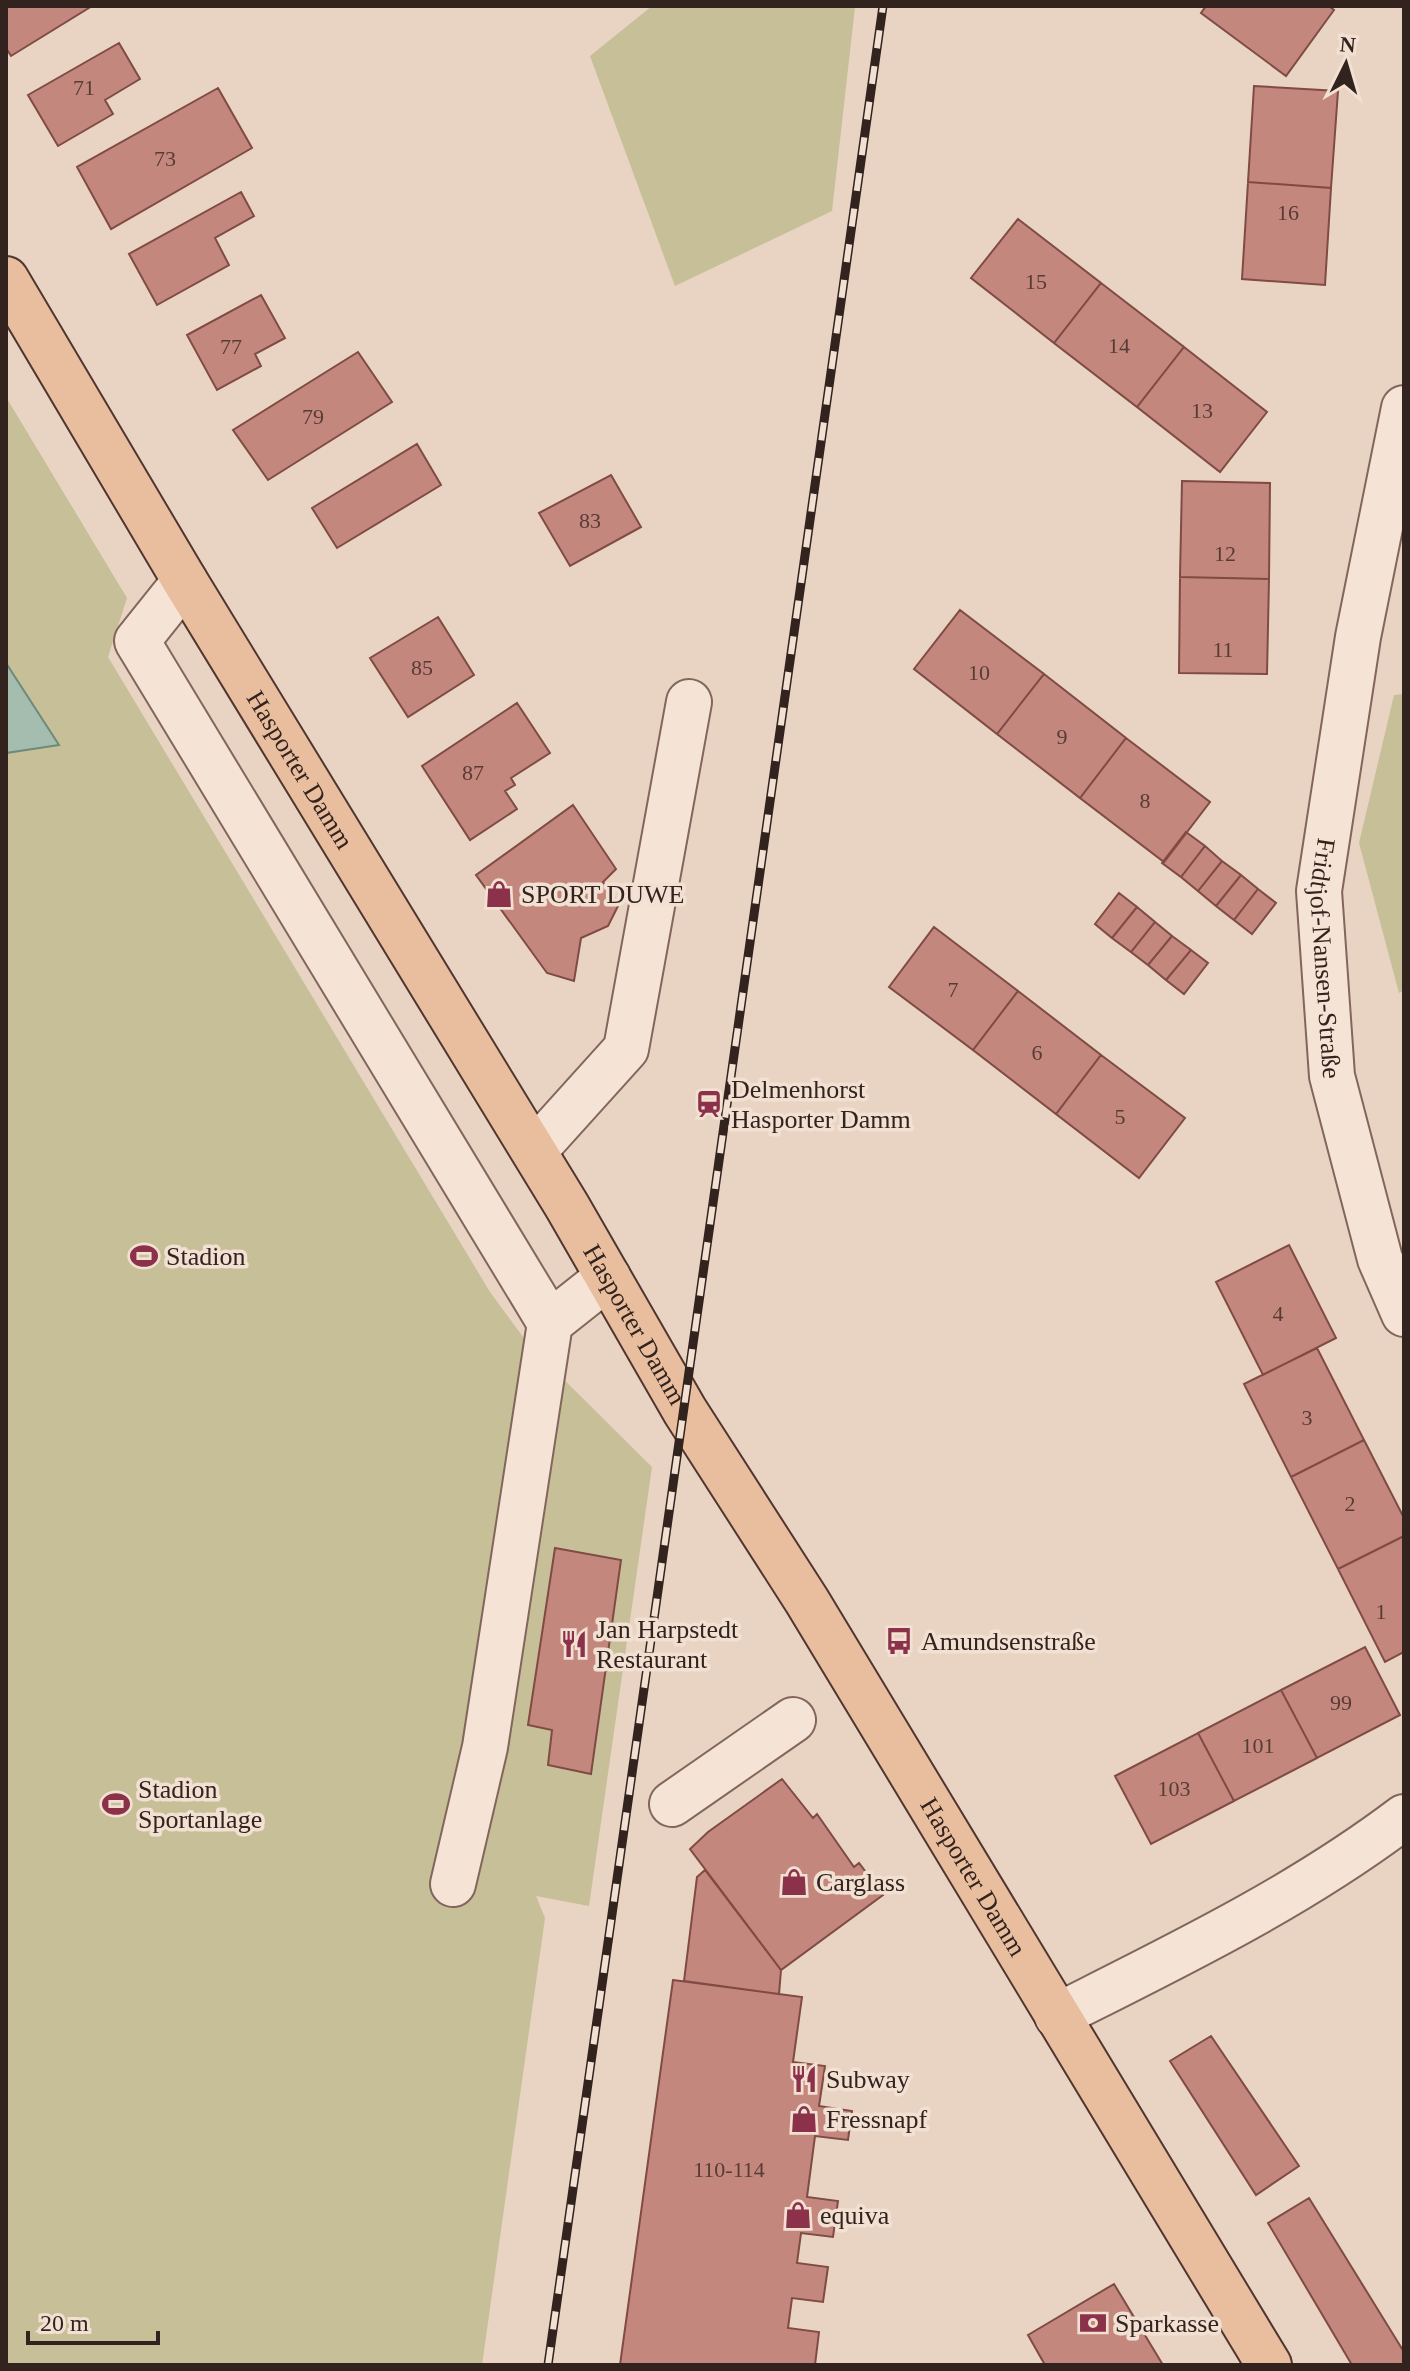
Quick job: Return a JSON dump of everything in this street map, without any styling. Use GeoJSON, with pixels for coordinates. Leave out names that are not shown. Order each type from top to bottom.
{"type":"FeatureCollection","features":[{"type":"Feature","properties":{"kind":"main road","name":"Hasporter Damm"},"geometry":{"type":"LineString","coordinates":[[6,279],[185,581],[534,1151],[685,1411],[807,1601],[1269,2365]]}},
{"type":"Feature","properties":{"kind":"street","name":"Fridtjof-Nansen-Straße"},"geometry":{"type":"LineString","coordinates":[[1404,408],[1358,637],[1319,891],[1332,1076],[1380,1259],[1404,1314]]}},
{"type":"Feature","properties":{"kind":"street"},"geometry":{"type":"LineString","coordinates":[[185,581],[137,641],[550,1323],[485,1747],[453,1884]]}},
{"type":"Feature","properties":{"kind":"street"},"geometry":{"type":"LineString","coordinates":[[534,1151],[626,1049],[689,702]]}},
{"type":"Feature","properties":{"kind":"street"},"geometry":{"type":"LineString","coordinates":[[550,1323],[608,1277]]}},
{"type":"Feature","properties":{"kind":"street"},"geometry":{"type":"LineString","coordinates":[[672,1804],[793,1720]]}},
{"type":"Feature","properties":{"kind":"street"},"geometry":{"type":"LineString","coordinates":[[1057,2016],[1234,1927],[1372,1841],[1404,1817]]}},
{"type":"Feature","properties":{"kind":"shaded area"},"geometry":{"type":"Polygon","coordinates":[[[652,6],[855,7],[832,211],[675,286],[590,56],[652,6]]]}},
{"type":"Feature","properties":{"kind":"shaded area"},"geometry":{"type":"Polygon","coordinates":[[[6,397],[127,598],[108,657],[490,1292],[529,1345],[652,1467],[589,1906],[536,1896],[545,1918],[482,2365],[6,2365],[6,753],[58,744],[6,663],[6,397]]]}},
{"type":"Feature","properties":{"kind":"shaded area"},"geometry":{"type":"Polygon","coordinates":[[[6,663],[59,745],[6,753],[6,663]]]}},
{"type":"Feature","properties":{"kind":"shaded area"},"geometry":{"type":"Polygon","coordinates":[[[1404,694],[1404,990],[1399,993],[1359,843],[1394,695],[1404,694]]]}},
{"type":"Feature","properties":{"kind":"building"},"geometry":{"type":"Polygon","coordinates":[[[6,6],[92,6],[11,56],[6,48],[6,6]]]}},
{"type":"Feature","properties":{"kind":"building"},"geometry":{"type":"Polygon","coordinates":[[[1206,6],[1329,6],[1334,10],[1286,76],[1201,13],[1206,6]]]}},
{"type":"Feature","properties":{"kind":"building"},"geometry":{"type":"Polygon","coordinates":[[[119,43],[140,79],[105,100],[113,114],[58,146],[28,95],[119,43]]]}},
{"type":"Feature","properties":{"kind":"building"},"geometry":{"type":"Polygon","coordinates":[[[1254,86],[1338,91],[1331,188],[1248,182],[1254,86]]]}},
{"type":"Feature","properties":{"kind":"building"},"geometry":{"type":"Polygon","coordinates":[[[218,88],[252,148],[111,229],[77,167],[218,88]]]}},
{"type":"Feature","properties":{"kind":"building"},"geometry":{"type":"Polygon","coordinates":[[[1248,182],[1331,188],[1325,285],[1242,279],[1248,182]]]}},
{"type":"Feature","properties":{"kind":"building"},"geometry":{"type":"Polygon","coordinates":[[[241,192],[254,216],[215,238],[229,265],[157,305],[129,254],[241,192]]]}},
{"type":"Feature","properties":{"kind":"building"},"geometry":{"type":"Polygon","coordinates":[[[1018,219],[1101,283],[1054,343],[971,278],[1018,219]]]}},
{"type":"Feature","properties":{"kind":"building"},"geometry":{"type":"Polygon","coordinates":[[[1101,283],[1184,347],[1137,407],[1054,343],[1101,283]]]}},
{"type":"Feature","properties":{"kind":"building"},"geometry":{"type":"Polygon","coordinates":[[[261,295],[285,338],[255,354],[261,366],[217,390],[187,335],[261,295]]]}},
{"type":"Feature","properties":{"kind":"building"},"geometry":{"type":"Polygon","coordinates":[[[1184,347],[1267,412],[1220,472],[1137,407],[1184,347]]]}},
{"type":"Feature","properties":{"kind":"building"},"geometry":{"type":"Polygon","coordinates":[[[358,352],[392,402],[268,480],[233,430],[358,352]]]}},
{"type":"Feature","properties":{"kind":"building"},"geometry":{"type":"Polygon","coordinates":[[[417,444],[441,485],[337,548],[312,508],[417,444]]]}},
{"type":"Feature","properties":{"kind":"building"},"geometry":{"type":"Polygon","coordinates":[[[611,475],[641,527],[570,566],[539,513],[611,475]]]}},
{"type":"Feature","properties":{"kind":"building"},"geometry":{"type":"Polygon","coordinates":[[[1182,481],[1270,483],[1269,579],[1180,577],[1182,481]]]}},
{"type":"Feature","properties":{"kind":"building"},"geometry":{"type":"Polygon","coordinates":[[[1180,577],[1269,579],[1267,674],[1179,673],[1180,577]]]}},
{"type":"Feature","properties":{"kind":"building"},"geometry":{"type":"Polygon","coordinates":[[[960,610],[1044,674],[997,734],[914,669],[960,610]]]}},
{"type":"Feature","properties":{"kind":"building"},"geometry":{"type":"Polygon","coordinates":[[[438,617],[474,675],[408,717],[370,658],[438,617]]]}},
{"type":"Feature","properties":{"kind":"building"},"geometry":{"type":"Polygon","coordinates":[[[1044,674],[1126,738],[1080,798],[997,734],[1044,674]]]}},
{"type":"Feature","properties":{"kind":"building"},"geometry":{"type":"Polygon","coordinates":[[[517,703],[550,753],[511,778],[515,785],[505,791],[517,809],[470,840],[422,766],[517,703]]]}},
{"type":"Feature","properties":{"kind":"building"},"geometry":{"type":"Polygon","coordinates":[[[1126,738],[1210,802],[1164,862],[1080,798],[1126,738]]]}},
{"type":"Feature","properties":{"kind":"building"},"geometry":{"type":"Polygon","coordinates":[[[573,805],[616,869],[603,882],[619,904],[608,926],[581,938],[574,981],[547,973],[476,875],[573,805]]]}},
{"type":"Feature","properties":{"kind":"building"},"geometry":{"type":"Polygon","coordinates":[[[1186,832],[1205,846],[1181,877],[1162,863],[1186,832]]]}},
{"type":"Feature","properties":{"kind":"building"},"geometry":{"type":"Polygon","coordinates":[[[1205,846],[1222,861],[1198,891],[1181,877],[1205,846]]]}},
{"type":"Feature","properties":{"kind":"building"},"geometry":{"type":"Polygon","coordinates":[[[1222,861],[1241,875],[1216,906],[1198,891],[1222,861]]]}},
{"type":"Feature","properties":{"kind":"building"},"geometry":{"type":"Polygon","coordinates":[[[1241,875],[1258,889],[1234,920],[1216,906],[1241,875]]]}},
{"type":"Feature","properties":{"kind":"building"},"geometry":{"type":"Polygon","coordinates":[[[1258,889],[1276,903],[1252,934],[1234,920],[1258,889]]]}},
{"type":"Feature","properties":{"kind":"building"},"geometry":{"type":"Polygon","coordinates":[[[1119,893],[1137,907],[1112,938],[1095,924],[1119,893]]]}},
{"type":"Feature","properties":{"kind":"building"},"geometry":{"type":"Polygon","coordinates":[[[1137,907],[1155,922],[1131,952],[1112,938],[1137,907]]]}},
{"type":"Feature","properties":{"kind":"building"},"geometry":{"type":"Polygon","coordinates":[[[1155,922],[1172,936],[1148,965],[1131,952],[1155,922]]]}},
{"type":"Feature","properties":{"kind":"building"},"geometry":{"type":"Polygon","coordinates":[[[934,927],[1018,991],[973,1050],[889,987],[934,927]]]}},
{"type":"Feature","properties":{"kind":"building"},"geometry":{"type":"Polygon","coordinates":[[[1172,936],[1191,950],[1166,980],[1148,965],[1172,936]]]}},
{"type":"Feature","properties":{"kind":"building"},"geometry":{"type":"Polygon","coordinates":[[[1191,950],[1208,963],[1184,994],[1166,980],[1191,950]]]}},
{"type":"Feature","properties":{"kind":"building"},"geometry":{"type":"Polygon","coordinates":[[[1018,991],[1101,1055],[1056,1114],[973,1050],[1018,991]]]}},
{"type":"Feature","properties":{"kind":"building"},"geometry":{"type":"Polygon","coordinates":[[[1101,1055],[1185,1118],[1139,1178],[1056,1114],[1101,1055]]]}},
{"type":"Feature","properties":{"kind":"building"},"geometry":{"type":"Polygon","coordinates":[[[1289,1245],[1336,1338],[1263,1375],[1216,1282],[1289,1245]]]}},
{"type":"Feature","properties":{"kind":"building"},"geometry":{"type":"Polygon","coordinates":[[[1317,1348],[1364,1440],[1291,1477],[1244,1384],[1317,1348]]]}},
{"type":"Feature","properties":{"kind":"building"},"geometry":{"type":"Polygon","coordinates":[[[1364,1440],[1404,1518],[1404,1536],[1338,1569],[1291,1477],[1364,1440]]]}},
{"type":"Feature","properties":{"kind":"building"},"geometry":{"type":"Polygon","coordinates":[[[1404,1536],[1404,1652],[1385,1662],[1338,1569],[1404,1536]]]}},
{"type":"Feature","properties":{"kind":"building"},"geometry":{"type":"Polygon","coordinates":[[[555,1548],[621,1560],[591,1774],[548,1765],[552,1730],[528,1725],[555,1548]]]}},
{"type":"Feature","properties":{"kind":"building"},"geometry":{"type":"Polygon","coordinates":[[[1365,1647],[1400,1715],[1317,1758],[1281,1690],[1365,1647]]]}},
{"type":"Feature","properties":{"kind":"building"},"geometry":{"type":"Polygon","coordinates":[[[1281,1690],[1317,1758],[1234,1801],[1198,1733],[1281,1690]]]}},
{"type":"Feature","properties":{"kind":"building"},"geometry":{"type":"Polygon","coordinates":[[[1198,1733],[1234,1801],[1151,1844],[1115,1776],[1198,1733]]]}},
{"type":"Feature","properties":{"kind":"building","name":"Carglass"},"geometry":{"type":"Polygon","coordinates":[[[782,1779],[813,1818],[817,1814],[854,1867],[859,1863],[883,1895],[781,1970],[690,1849],[708,1832],[782,1779]]]}},
{"type":"Feature","properties":{"kind":"building"},"geometry":{"type":"Polygon","coordinates":[[[705,1870],[781,1970],[779,1994],[684,1981],[697,1877],[705,1870]]]}},
{"type":"Feature","properties":{"kind":"building"},"geometry":{"type":"Polygon","coordinates":[[[673,1980],[802,1997],[793,2062],[825,2066],[819,2106],[852,2111],[848,2140],[815,2136],[807,2197],[838,2201],[833,2237],[801,2233],[797,2263],[828,2267],[823,2302],[792,2298],[788,2328],[819,2332],[815,2365],[620,2365],[673,1980]]]}},
{"type":"Feature","properties":{"kind":"building"},"geometry":{"type":"Polygon","coordinates":[[[1211,2036],[1299,2166],[1256,2195],[1170,2061],[1211,2036]]]}},
{"type":"Feature","properties":{"kind":"building"},"geometry":{"type":"Polygon","coordinates":[[[1309,2198],[1404,2352],[1404,2365],[1352,2365],[1268,2223],[1309,2198]]]}},
{"type":"Feature","properties":{"kind":"building","name":"Sparkasse"},"geometry":{"type":"Polygon","coordinates":[[[1114,2284],[1163,2365],[1045,2365],[1028,2335],[1114,2284]]]}},
{"type":"Feature","properties":{"kind":"railway"},"geometry":{"type":"LineString","coordinates":[[548,2365],[883,6]]}},
{"type":"Feature","properties":{"kind":"place","name":"SPORT DUWE"},"geometry":{"type":"Point","coordinates":[499,894]}},
{"type":"Feature","properties":{"kind":"place","name":"Delmenhorst Hasporter Damm"},"geometry":{"type":"Point","coordinates":[709,1104]}},
{"type":"Feature","properties":{"kind":"place","name":"Stadion"},"geometry":{"type":"Point","coordinates":[144,1256]}},
{"type":"Feature","properties":{"kind":"place","name":"Amundsenstraße"},"geometry":{"type":"Point","coordinates":[899,1641]}},
{"type":"Feature","properties":{"kind":"place","name":"Jan Harpstedt Restaurant"},"geometry":{"type":"Point","coordinates":[574,1644]}},
{"type":"Feature","properties":{"kind":"place","name":"Stadion Sportanlage"},"geometry":{"type":"Point","coordinates":[116,1804]}},
{"type":"Feature","properties":{"kind":"place","name":"Carglass"},"geometry":{"type":"Point","coordinates":[794,1882]}},
{"type":"Feature","properties":{"kind":"place","name":"Subway"},"geometry":{"type":"Point","coordinates":[804,2079]}},
{"type":"Feature","properties":{"kind":"place","name":"Fressnapf"},"geometry":{"type":"Point","coordinates":[804,2119]}},
{"type":"Feature","properties":{"kind":"place","name":"equiva"},"geometry":{"type":"Point","coordinates":[798,2215]}},
{"type":"Feature","properties":{"kind":"place","name":"Sparkasse"},"geometry":{"type":"Point","coordinates":[1093,2323]}}]}
